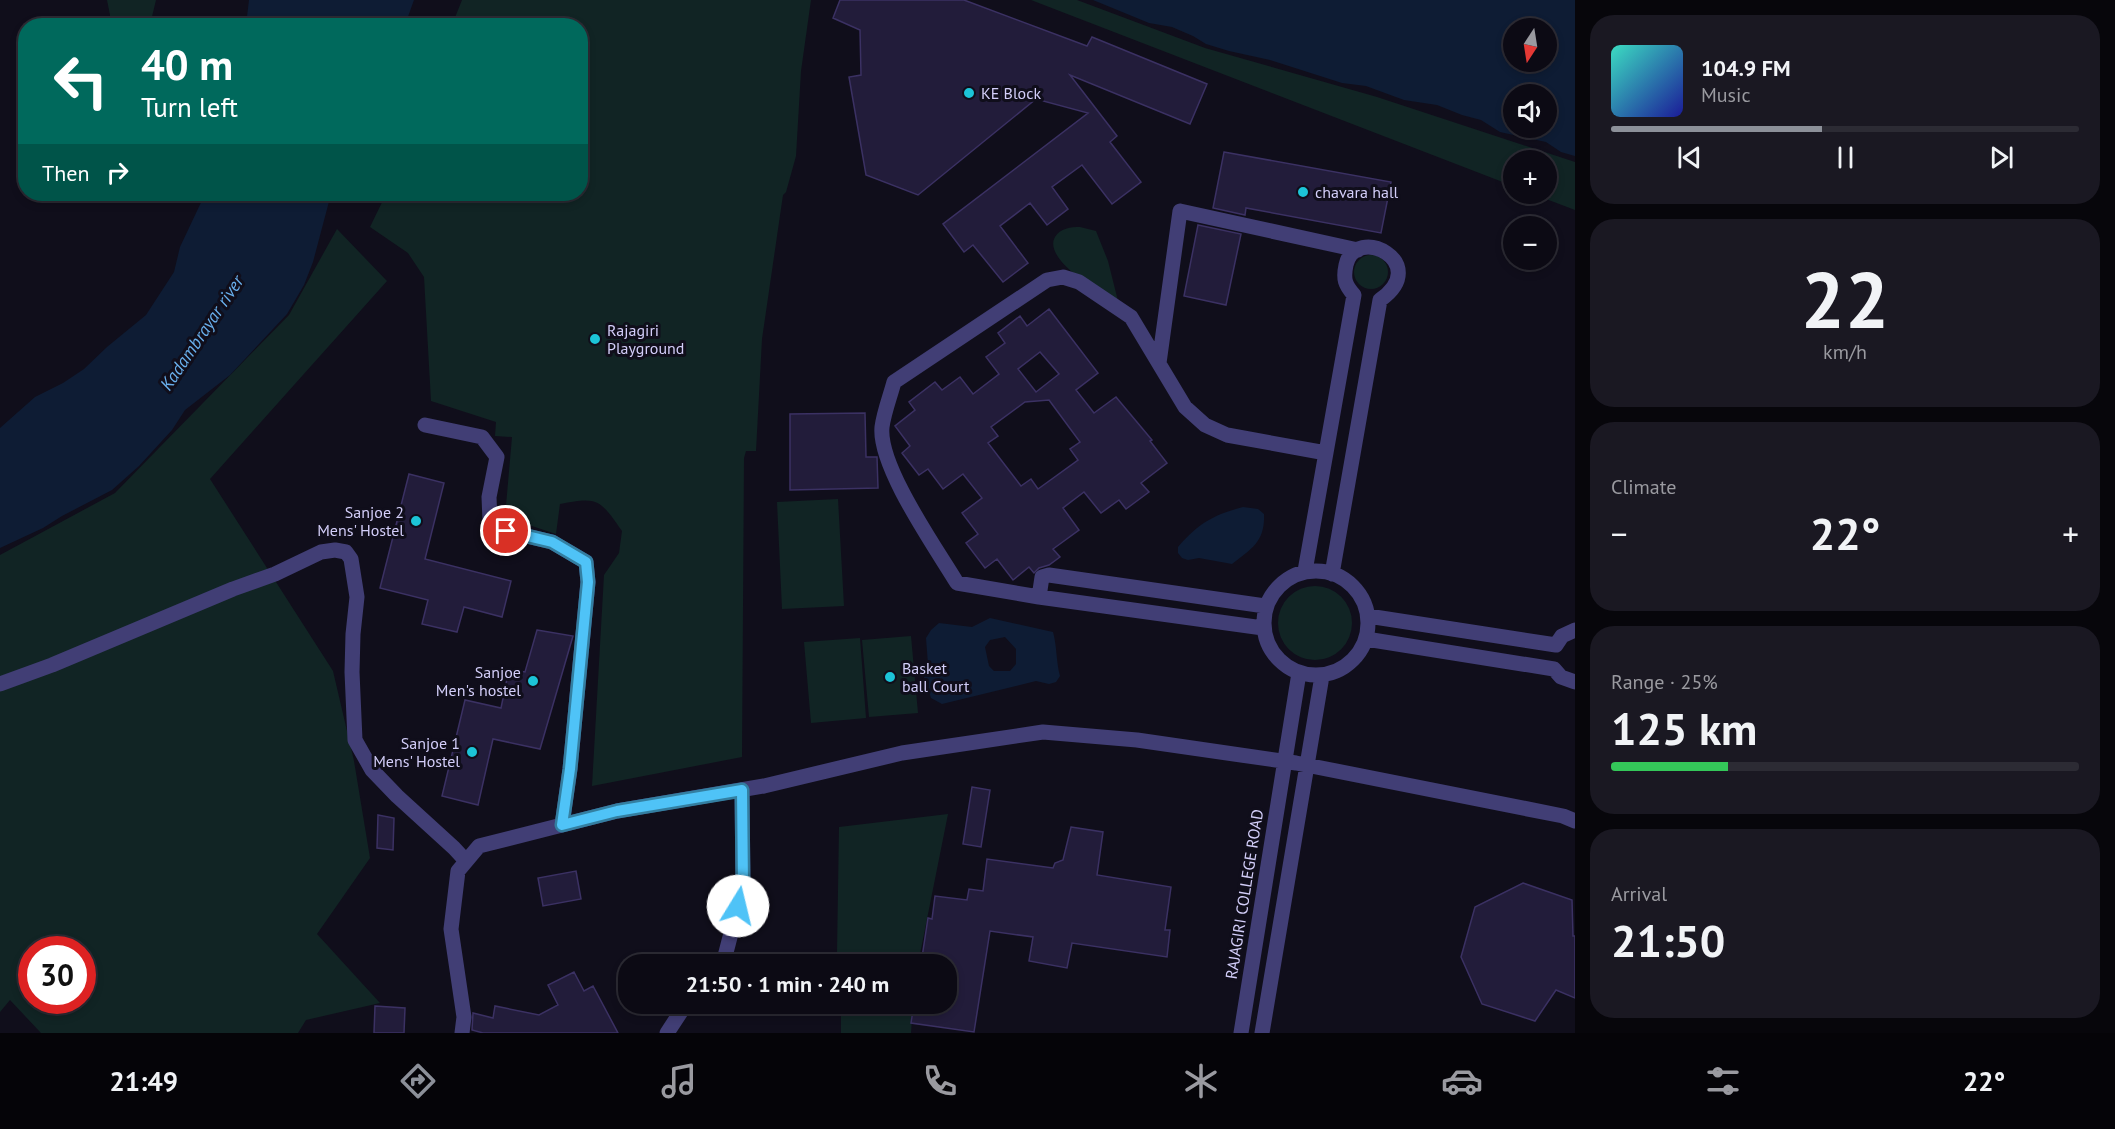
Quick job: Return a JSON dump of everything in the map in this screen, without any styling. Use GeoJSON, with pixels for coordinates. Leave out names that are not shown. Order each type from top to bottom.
{"type":"FeatureCollection","features":[{"type":"Feature","properties":{"kind":"street"},"geometry":{"type":"LineString","coordinates":[[1159,363],[1180,211],[1358,250],[1373,247],[1387,252],[1396,264],[1398,279],[1390,292],[1380,300],[1332,574]]}},
{"type":"Feature","properties":{"kind":"street"},"geometry":{"type":"LineString","coordinates":[[1305,571],[1354,295],[1345,284],[1344,276],[1347,261],[1358,250]]}},
{"type":"Feature","properties":{"kind":"street"},"geometry":{"type":"LineString","coordinates":[[1263,628],[1039,597],[957,583],[898,485],[887,455],[882,428],[894,382],[1047,280],[1063,277],[1079,282],[1131,317],[1185,407],[1205,425],[1227,435],[1326,453]]}},
{"type":"Feature","properties":{"kind":"street"},"geometry":{"type":"LineString","coordinates":[[425,424],[482,436],[497,457],[489,497],[490,521],[506,531],[552,542],[586,562],[588,582],[570,769],[562,825]]}},
{"type":"Feature","properties":{"kind":"street"},"geometry":{"type":"LineString","coordinates":[[0,684],[275,574],[321,552],[335,550],[346,552],[351,559],[357,597],[352,672],[355,740],[372,770],[466,861]]}},
{"type":"Feature","properties":{"kind":"street"},"geometry":{"type":"LineString","coordinates":[[1305,571],[1320,571],[1345,579],[1359,594],[1368,616],[1366,639],[1354,659],[1334,672],[1322,676],[1299,673],[1288,668],[1272,652],[1263,628],[1265,606],[1277,587],[1305,571]]}},
{"type":"Feature","properties":{"kind":"street"},"geometry":{"type":"LineString","coordinates":[[1039,597],[1042,577],[1048,575],[1265,606]]}},
{"type":"Feature","properties":{"kind":"street"},"geometry":{"type":"LineString","coordinates":[[1368,616],[1556,645],[1562,636],[1575,630]]}},
{"type":"Feature","properties":{"kind":"street"},"geometry":{"type":"LineString","coordinates":[[1366,639],[1554,669],[1561,677],[1575,682]]}},
{"type":"Feature","properties":{"kind":"street","name":"RAJAGIRI COLLEGE ROAD"},"geometry":{"type":"LineString","coordinates":[[1241,1033],[1299,673]]}},
{"type":"Feature","properties":{"kind":"street"},"geometry":{"type":"LineString","coordinates":[[1263,1033],[1322,676]]}},
{"type":"Feature","properties":{"kind":"street"},"geometry":{"type":"LineString","coordinates":[[462,1033],[464,1017],[450,929],[458,871],[478,846],[617,811],[742,790],[902,753],[1043,732],[1137,740],[1307,765],[1551,813],[1575,820]]}},
{"type":"Feature","properties":{"kind":"street"},"geometry":{"type":"LineString","coordinates":[[726,954],[743,887],[742,790]]}},
{"type":"Feature","properties":{"kind":"street"},"geometry":{"type":"LineString","coordinates":[[667,1033],[679,1014]]}},
{"type":"Feature","properties":{"kind":"green space"},"geometry":{"type":"Polygon","coordinates":[[[107,0],[156,0],[152,18],[110,18],[107,0]]]}},
{"type":"Feature","properties":{"kind":"green space","name":"Rajagiri Playground"},"geometry":{"type":"Polygon","coordinates":[[[462,0],[811,0],[801,71],[796,156],[786,192],[783,195],[762,339],[756,451],[746,451],[744,458],[742,757],[592,786],[604,575],[619,553],[622,531],[603,507],[583,500],[560,504],[556,534],[505,517],[512,437],[495,436],[496,422],[431,401],[424,277],[408,253],[370,227],[383,201],[588,201],[588,18],[455,18],[462,0]]]}},
{"type":"Feature","properties":{"kind":"green space"},"geometry":{"type":"Polygon","coordinates":[[[1031,0],[1077,0],[1205,48],[1377,97],[1538,150],[1503,150],[1503,182],[1031,0]]]}},
{"type":"Feature","properties":{"kind":"green space"},"geometry":{"type":"Polygon","coordinates":[[[1557,156],[1575,162],[1575,210],[1557,203],[1557,156]]]}},
{"type":"Feature","properties":{"kind":"green space"},"geometry":{"type":"Polygon","coordinates":[[[1080,227],[1096,231],[1108,261],[1119,305],[1076,276],[1057,256],[1053,246],[1057,234],[1066,229],[1080,227]]]}},
{"type":"Feature","properties":{"kind":"green space"},"geometry":{"type":"Polygon","coordinates":[[[337,229],[387,281],[210,479],[333,671],[354,761],[370,858],[317,934],[380,1003],[306,1020],[298,1033],[41,1033],[23,1014],[96,1014],[96,936],[18,936],[18,1009],[10,1000],[0,1012],[0,555],[115,493],[289,315],[337,229]]]}},
{"type":"Feature","properties":{"kind":"green space"},"geometry":{"type":"Polygon","coordinates":[[[1371,255],[1383,260],[1388,272],[1383,284],[1371,289],[1359,284],[1354,272],[1359,260],[1371,255]]]}},
{"type":"Feature","properties":{"kind":"green space"},"geometry":{"type":"Polygon","coordinates":[[[838,499],[844,606],[782,609],[777,502],[838,499]]]}},
{"type":"Feature","properties":{"kind":"green space"},"geometry":{"type":"Polygon","coordinates":[[[1315,586],[1336,592],[1346,602],[1352,623],[1346,644],[1336,654],[1315,660],[1294,654],[1284,644],[1278,623],[1284,602],[1294,592],[1315,586]]]}},
{"type":"Feature","properties":{"kind":"green space","name":"Basket ball Court"},"geometry":{"type":"Polygon","coordinates":[[[911,636],[918,713],[869,717],[862,640],[911,636]]]}},
{"type":"Feature","properties":{"kind":"green space"},"geometry":{"type":"Polygon","coordinates":[[[860,638],[866,718],[811,723],[804,642],[860,638]]]}},
{"type":"Feature","properties":{"kind":"green space"},"geometry":{"type":"Polygon","coordinates":[[[948,814],[920,954],[837,953],[839,827],[948,814]]]}},
{"type":"Feature","properties":{"kind":"green space"},"geometry":{"type":"Polygon","coordinates":[[[841,1014],[912,1014],[911,1033],[841,1033],[841,1014]]]}},
{"type":"Feature","properties":{"kind":"water"},"geometry":{"type":"Polygon","coordinates":[[[249,0],[414,0],[408,18],[247,18],[249,0]]]}},
{"type":"Feature","properties":{"kind":"water"},"geometry":{"type":"Polygon","coordinates":[[[1093,0],[1575,0],[1575,156],[1561,152],[1546,142],[1528,138],[1557,138],[1557,84],[1503,84],[1503,133],[1481,120],[1437,105],[1404,100],[1366,86],[1342,83],[1270,60],[1229,51],[1206,44],[1172,27],[1149,23],[1093,0]]]}},
{"type":"Feature","properties":{"kind":"water","name":"Kadambrayar river"},"geometry":{"type":"Polygon","coordinates":[[[202,201],[329,201],[313,262],[304,285],[287,314],[230,375],[185,410],[172,430],[139,466],[112,490],[43,528],[0,548],[0,428],[35,397],[84,369],[146,315],[174,272],[180,247],[202,201]]]}},
{"type":"Feature","properties":{"kind":"water"},"geometry":{"type":"Polygon","coordinates":[[[1243,507],[1258,509],[1264,514],[1264,523],[1256,543],[1232,564],[1199,558],[1188,560],[1182,558],[1178,553],[1178,547],[1200,526],[1223,513],[1243,507]]]}},
{"type":"Feature","properties":{"kind":"water"},"geometry":{"type":"Polygon","coordinates":[[[990,618],[1053,632],[1060,676],[1056,682],[1049,684],[1036,681],[942,704],[931,698],[924,678],[928,664],[926,638],[939,623],[972,627],[990,618]],[[1005,637],[990,640],[985,647],[989,666],[994,671],[1010,671],[1016,664],[1016,649],[1005,637]]]}},
{"type":"Feature","properties":{"kind":"building","name":"KE Block"},"geometry":{"type":"Polygon","coordinates":[[[840,0],[964,0],[1087,46],[1092,37],[1207,84],[1190,124],[1070,75],[1117,136],[1110,142],[1141,182],[1112,204],[1082,165],[1052,187],[1068,209],[1047,225],[1030,203],[1000,226],[1028,263],[1003,282],[973,245],[964,252],[943,224],[1088,113],[1036,99],[918,195],[866,175],[849,77],[861,75],[860,30],[833,18],[840,0]]]}},
{"type":"Feature","properties":{"kind":"building","name":"chavara hall"},"geometry":{"type":"Polygon","coordinates":[[[1224,152],[1391,182],[1381,233],[1246,208],[1245,215],[1213,208],[1224,152]]]}},
{"type":"Feature","properties":{"kind":"building"},"geometry":{"type":"Polygon","coordinates":[[[1198,225],[1241,234],[1226,305],[1184,296],[1198,225]]]}},
{"type":"Feature","properties":{"kind":"building"},"geometry":{"type":"Polygon","coordinates":[[[1049,309],[1098,373],[1076,390],[1094,413],[1116,397],[1152,440],[1150,441],[1167,463],[1141,483],[1149,492],[1126,509],[1119,500],[1101,513],[1084,492],[1063,508],[1079,530],[1053,549],[1060,557],[1034,573],[1029,567],[1013,580],[997,559],[985,568],[966,543],[978,534],[962,513],[982,498],[963,474],[943,489],[928,469],[919,475],[902,453],[910,446],[895,426],[915,410],[909,402],[935,382],[942,390],[960,377],[973,394],[999,374],[986,357],[1005,343],[998,333],[1020,316],[1027,326],[1049,309]],[[1040,352],[1018,369],[1036,392],[1059,374],[1040,352]],[[1049,400],[1025,402],[991,427],[998,436],[988,443],[1021,486],[1031,479],[1038,489],[1078,460],[1070,449],[1080,442],[1049,400]]]}},
{"type":"Feature","properties":{"kind":"building"},"geometry":{"type":"Polygon","coordinates":[[[865,413],[866,457],[877,457],[878,488],[790,490],[790,414],[865,413]]]}},
{"type":"Feature","properties":{"kind":"building","name":"Sanjoe 2 Mens' Hostel"},"geometry":{"type":"Polygon","coordinates":[[[409,474],[444,483],[425,559],[511,581],[502,617],[464,607],[457,632],[422,624],[428,600],[380,588],[409,474]]]}},
{"type":"Feature","properties":{"kind":"building"},"geometry":{"type":"Polygon","coordinates":[[[537,630],[573,636],[540,749],[493,739],[478,805],[442,796],[465,700],[501,708],[509,669],[525,672],[537,630]]]}},
{"type":"Feature","properties":{"kind":"building"},"geometry":{"type":"Polygon","coordinates":[[[972,787],[990,790],[981,847],[963,844],[972,787]]]}},
{"type":"Feature","properties":{"kind":"building"},"geometry":{"type":"Polygon","coordinates":[[[378,815],[394,818],[393,850],[377,848],[378,815]]]}},
{"type":"Feature","properties":{"kind":"building"},"geometry":{"type":"Polygon","coordinates":[[[1071,827],[1103,832],[1097,875],[1171,887],[1165,930],[1170,930],[1167,957],[1072,943],[1067,968],[1029,961],[1033,937],[990,931],[974,1032],[911,1023],[912,1014],[957,1014],[957,954],[923,954],[928,918],[932,919],[935,896],[967,900],[969,889],[983,891],[987,859],[1053,868],[1055,863],[1063,860],[1071,827]]]}},
{"type":"Feature","properties":{"kind":"building"},"geometry":{"type":"Polygon","coordinates":[[[576,871],[581,899],[543,906],[538,878],[576,871]]]}},
{"type":"Feature","properties":{"kind":"building"},"geometry":{"type":"Polygon","coordinates":[[[1523,883],[1572,900],[1573,936],[1575,936],[1575,998],[1556,990],[1535,1021],[1482,1004],[1461,957],[1475,907],[1523,883]]]}},
{"type":"Feature","properties":{"kind":"building"},"geometry":{"type":"Polygon","coordinates":[[[574,972],[584,991],[593,986],[618,1033],[483,1033],[472,1030],[473,1013],[493,1018],[495,1006],[539,1015],[558,1005],[548,985],[574,972]]]}},
{"type":"Feature","properties":{"kind":"building"},"geometry":{"type":"Polygon","coordinates":[[[375,1006],[405,1008],[404,1033],[374,1033],[375,1006]]]}},
{"type":"Feature","properties":{"kind":"place","name":"KE Block"},"geometry":{"type":"Point","coordinates":[969,93]}},
{"type":"Feature","properties":{"kind":"place","name":"chavara hall"},"geometry":{"type":"Point","coordinates":[1303,192]}},
{"type":"Feature","properties":{"kind":"place","name":"Rajagiri Playground"},"geometry":{"type":"Point","coordinates":[595,339]}},
{"type":"Feature","properties":{"kind":"place","name":"Sanjoe 2 Mens' Hostel"},"geometry":{"type":"Point","coordinates":[416,521]}},
{"type":"Feature","properties":{"kind":"place","name":"Basket ball Court"},"geometry":{"type":"Point","coordinates":[890,677]}},
{"type":"Feature","properties":{"kind":"place","name":"Sanjoe Men's hostel"},"geometry":{"type":"Point","coordinates":[533,681]}},
{"type":"Feature","properties":{"kind":"place","name":"Sanjoe 1 Mens' Hostel"},"geometry":{"type":"Point","coordinates":[472,752]}},
{"type":"Feature","properties":{"kind":"route"},"geometry":{"type":"LineString","coordinates":[[506,531],[552,542],[586,562],[588,582],[570,769],[562,825],[617,811],[742,790],[743,887],[738,906]]}}]}
